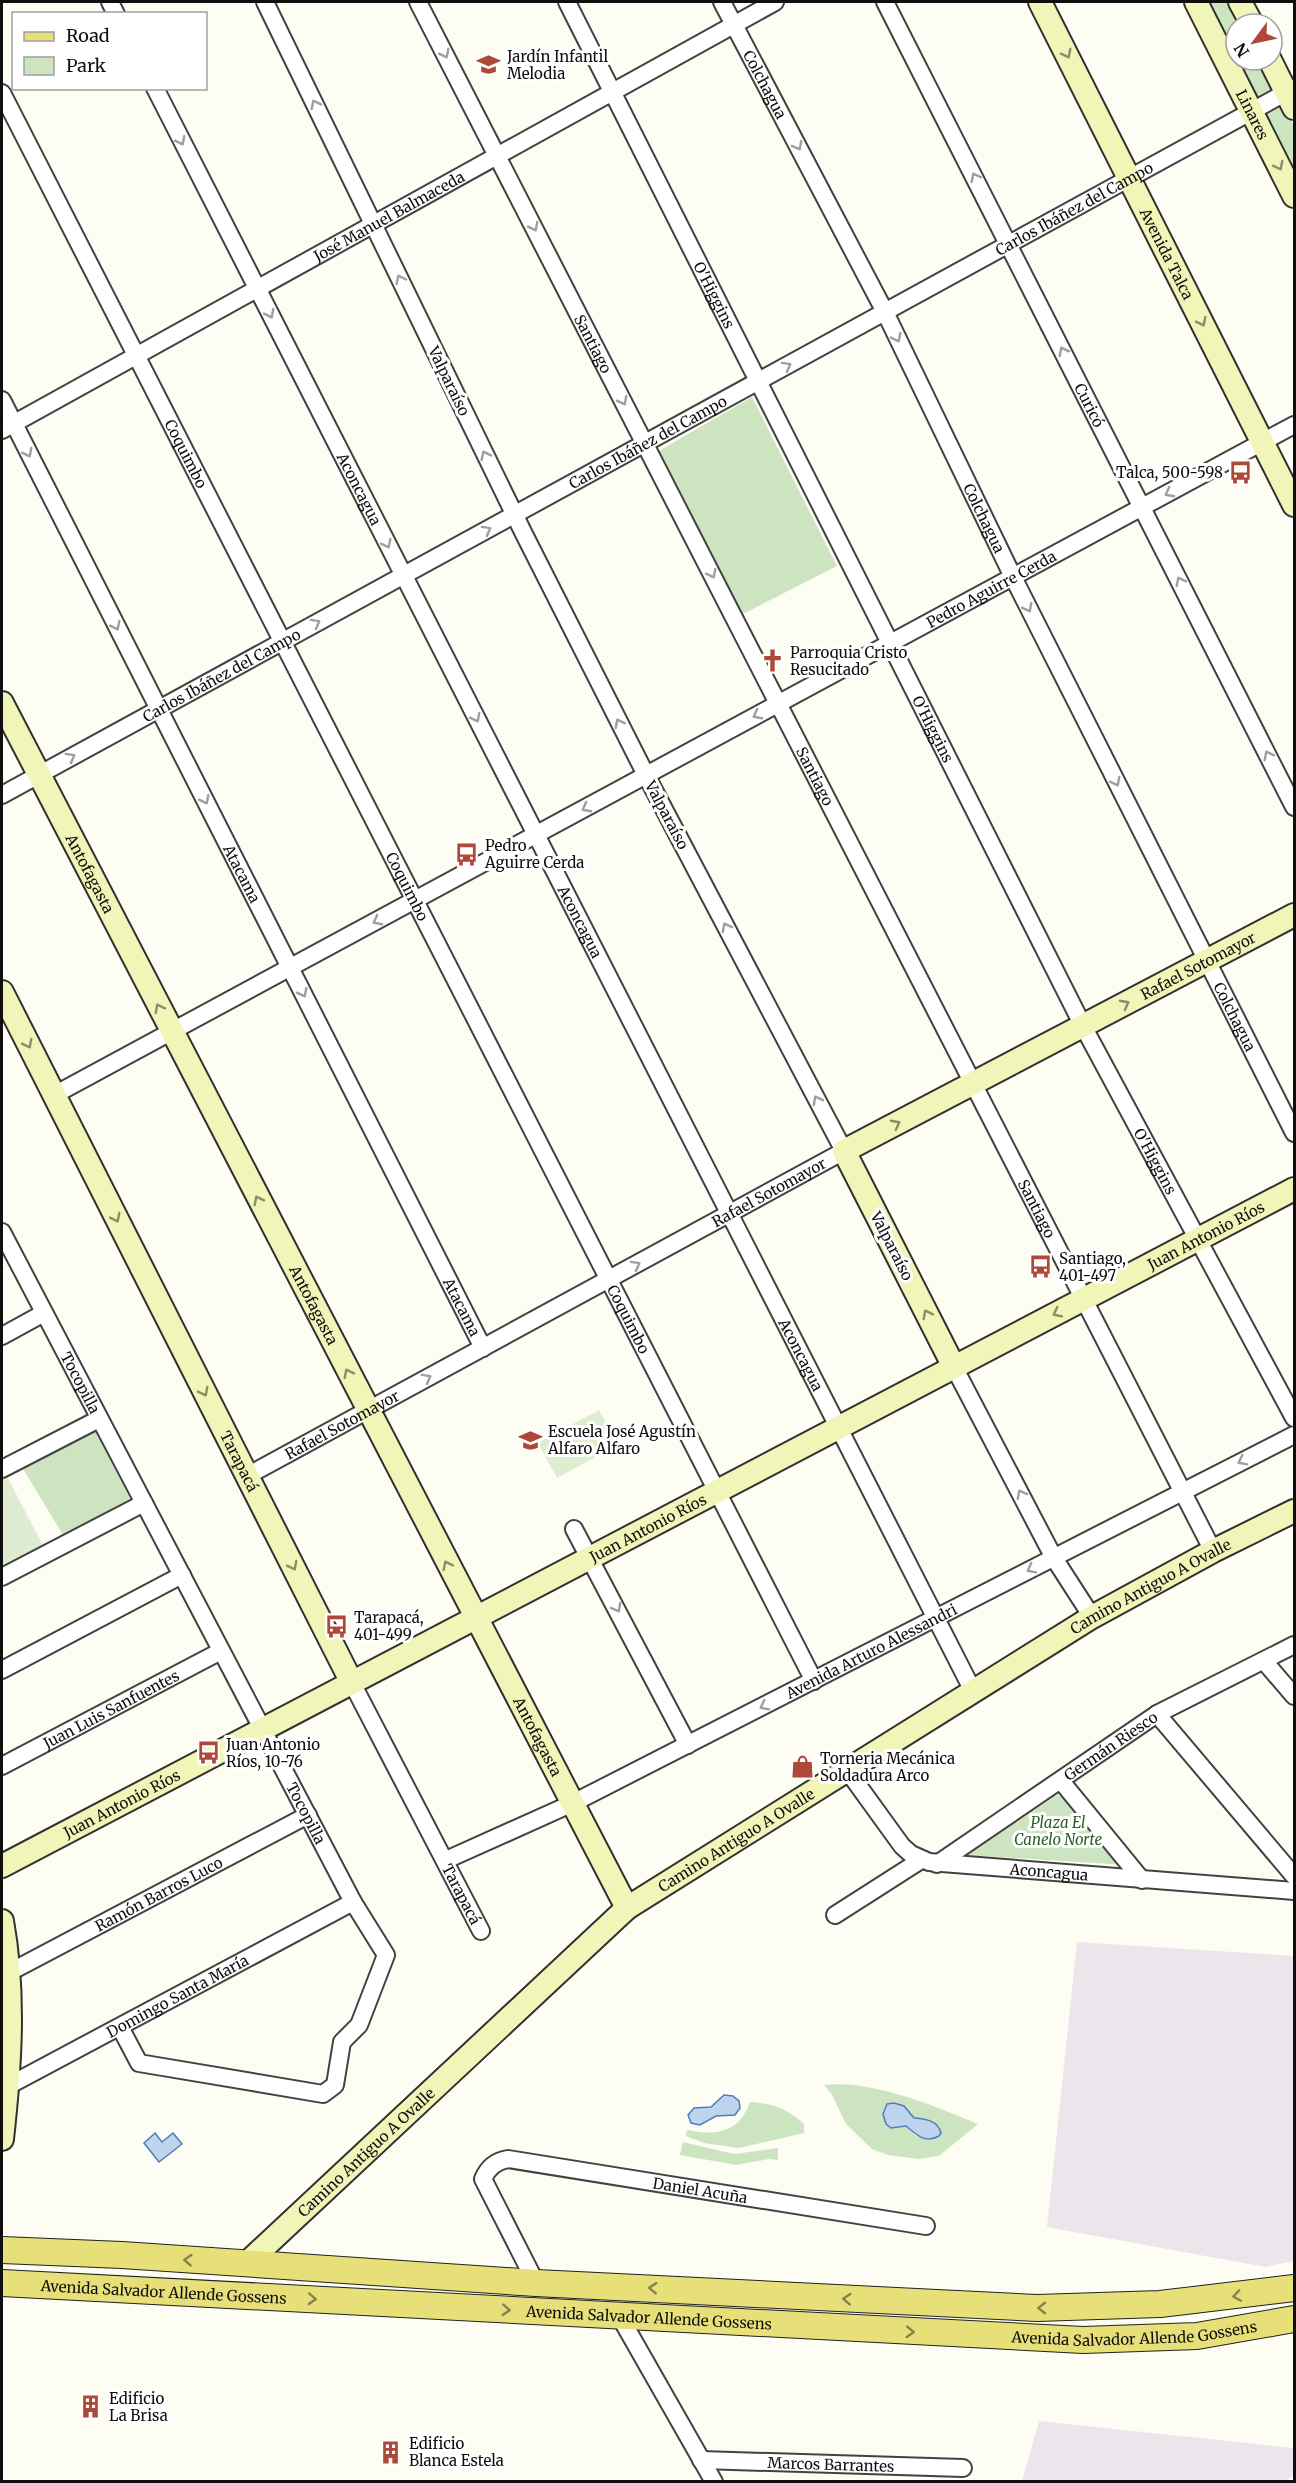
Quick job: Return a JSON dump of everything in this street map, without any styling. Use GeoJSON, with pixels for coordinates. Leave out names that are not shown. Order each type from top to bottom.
{"type":"FeatureCollection","features":[{"type":"Feature","properties":{"kind":"main road","name":"Avenida Talca"},"geometry":{"type":"LineString","coordinates":[[1040,2],[1294,505]]}},
{"type":"Feature","properties":{"kind":"main road","name":"Linares"},"geometry":{"type":"LineString","coordinates":[[1196,2],[1294,196]]}},
{"type":"Feature","properties":{"kind":"main road"},"geometry":{"type":"LineString","coordinates":[[1277,72],[1292,96]]}},
{"type":"Feature","properties":{"kind":"main road","name":"Antofagasta"},"geometry":{"type":"LineString","coordinates":[[2,703],[367,1411],[627,1908]]}},
{"type":"Feature","properties":{"kind":"main road","name":"Rafael Sotomayor"},"geometry":{"type":"LineString","coordinates":[[844,1151],[1294,915]]}},
{"type":"Feature","properties":{"kind":"main road","name":"Tarapacá"},"geometry":{"type":"LineString","coordinates":[[2,992],[351,1681]]}},
{"type":"Feature","properties":{"kind":"main road","name":"Valparaíso"},"geometry":{"type":"LineString","coordinates":[[844,1151],[954,1367]]}},
{"type":"Feature","properties":{"kind":"main road","name":"Juan Antonio Ríos"},"geometry":{"type":"LineString","coordinates":[[2,1866],[351,1681],[1294,1189]]}},
{"type":"Feature","properties":{"kind":"main road","name":"Camino Antiguo A Ovalle"},"geometry":{"type":"LineString","coordinates":[[246,2264],[627,1908],[1092,1617],[1213,1551],[1294,1511]]}},
{"type":"Feature","properties":{"kind":"main road"},"geometry":{"type":"LineString","coordinates":[[2,1921],[10,1971],[2,2139]]}},
{"type":"Feature","properties":{"kind":"main road","name":"Avenida Salvador Allende Gossens"},"geometry":{"type":"LineString","coordinates":[[2,2250],[122,2254],[536,2283],[1079,2308],[1230,2297],[1294,2288]]}},
{"type":"Feature","properties":{"kind":"main road","name":"Avenida Salvador Allende Gossens"},"geometry":{"type":"LineString","coordinates":[[2,2283],[620,2317],[1104,2340],[1197,2336],[1294,2319]]}},
{"type":"Feature","properties":{"kind":"street","name":"Valparaíso"},"geometry":{"type":"LineString","coordinates":[[265,2],[514,515],[646,776],[844,1151]]}},
{"type":"Feature","properties":{"kind":"street","name":"Santiago"},"geometry":{"type":"LineString","coordinates":[[418,2],[1213,1551]]}},
{"type":"Feature","properties":{"kind":"street","name":"O'Higgins"},"geometry":{"type":"LineString","coordinates":[[567,2],[1083,1026],[1294,1418]]}},
{"type":"Feature","properties":{"kind":"street","name":"Colchagua"},"geometry":{"type":"LineString","coordinates":[[722,2],[885,312],[1013,577],[1294,1133]]}},
{"type":"Feature","properties":{"kind":"street","name":"José Manuel Balmaceda"},"geometry":{"type":"LineString","coordinates":[[8,427],[776,2]]}},
{"type":"Feature","properties":{"kind":"street","name":"Curicó"},"geometry":{"type":"LineString","coordinates":[[885,2],[1294,807]]}},
{"type":"Feature","properties":{"kind":"street","name":"Aconcagua"},"geometry":{"type":"LineString","coordinates":[[156,90],[973,1691]]}},
{"type":"Feature","properties":{"kind":"street","name":"Coquimbo"},"geometry":{"type":"LineString","coordinates":[[2,93],[814,1680]]}},
{"type":"Feature","properties":{"kind":"street","name":"Carlos Ibáñez del Campo"},"geometry":{"type":"LineString","coordinates":[[2,795],[1252,111],[1292,96]]}},
{"type":"Feature","properties":{"kind":"street","name":"Atacama"},"geometry":{"type":"LineString","coordinates":[[2,400],[8,427],[159,710],[483,1348]]}},
{"type":"Feature","properties":{"kind":"street","name":"Pedro Aguirre Cerda"},"geometry":{"type":"LineString","coordinates":[[54,1095],[1294,425]]}},
{"type":"Feature","properties":{"kind":"street","name":"Rafael Sotomayor"},"geometry":{"type":"LineString","coordinates":[[247,1476],[844,1151]]}},
{"type":"Feature","properties":{"kind":"street","name":"Tocopilla"},"geometry":{"type":"LineString","coordinates":[[2,1236],[353,1902],[386,1955],[359,2025],[342,2042],[336,2080],[328,2092],[317,2094],[139,2063],[120,2026]]}},
{"type":"Feature","properties":{"kind":"street"},"geometry":{"type":"LineString","coordinates":[[2,1336],[44,1313]]}},
{"type":"Feature","properties":{"kind":"street","name":"Valparaíso"},"geometry":{"type":"LineString","coordinates":[[954,1367],[1054,1557],[1092,1617]]}},
{"type":"Feature","properties":{"kind":"street"},"geometry":{"type":"LineString","coordinates":[[2,1469],[99,1419]]}},
{"type":"Feature","properties":{"kind":"street","name":"Avenida Arturo Alessandri"},"geometry":{"type":"LineString","coordinates":[[446,1860],[573,1803],[1294,1435]]}},
{"type":"Feature","properties":{"kind":"street"},"geometry":{"type":"LineString","coordinates":[[2,1577],[144,1503]]}},
{"type":"Feature","properties":{"kind":"street"},"geometry":{"type":"LineString","coordinates":[[574,1529],[688,1745]]}},
{"type":"Feature","properties":{"kind":"street"},"geometry":{"type":"LineString","coordinates":[[2,1670],[182,1575]]}},
{"type":"Feature","properties":{"kind":"street","name":"Germán Riesco"},"geometry":{"type":"LineString","coordinates":[[835,1915],[929,1862],[1061,1781],[1157,1714],[1294,1646]]}},
{"type":"Feature","properties":{"kind":"street","name":"Juan Luis Sanfuentes"},"geometry":{"type":"LineString","coordinates":[[2,1766],[221,1651]]}},
{"type":"Feature","properties":{"kind":"street"},"geometry":{"type":"LineString","coordinates":[[1264,1661],[1294,1696]]}},
{"type":"Feature","properties":{"kind":"street","name":"Tarapacá"},"geometry":{"type":"LineString","coordinates":[[351,1681],[481,1931]]}},
{"type":"Feature","properties":{"kind":"street"},"geometry":{"type":"LineString","coordinates":[[1157,1714],[1294,1876]]}},
{"type":"Feature","properties":{"kind":"street"},"geometry":{"type":"LineString","coordinates":[[847,1770],[902,1846],[929,1862]]}},
{"type":"Feature","properties":{"kind":"street"},"geometry":{"type":"LineString","coordinates":[[1061,1781],[1142,1880]]}},
{"type":"Feature","properties":{"kind":"street","name":"Ramón Barros Luco"},"geometry":{"type":"LineString","coordinates":[[10,1971],[308,1815]]}},
{"type":"Feature","properties":{"kind":"street","name":"Aconcagua"},"geometry":{"type":"LineString","coordinates":[[929,1862],[1294,1891]]}},
{"type":"Feature","properties":{"kind":"street","name":"Domingo Santa María"},"geometry":{"type":"LineString","coordinates":[[5,2085],[353,1902]]}},
{"type":"Feature","properties":{"kind":"street","name":"Daniel Acuña"},"geometry":{"type":"LineString","coordinates":[[536,2283],[483,2178],[493,2165],[508,2159],[926,2226]]}},
{"type":"Feature","properties":{"kind":"street"},"geometry":{"type":"LineString","coordinates":[[620,2317],[714,2481]]}},
{"type":"Feature","properties":{"kind":"street","name":"Marcos Barrantes"},"geometry":{"type":"LineString","coordinates":[[701,2460],[963,2469]]}},
{"type":"Feature","properties":{"kind":"shaded area"},"geometry":{"type":"Polygon","coordinates":[[[1077,1942],[1294,1956],[1294,2261],[1265,2267],[1047,2227],[1077,1942]]]}},
{"type":"Feature","properties":{"kind":"shaded area"},"geometry":{"type":"Polygon","coordinates":[[[1039,2421],[1294,2448],[1294,2474],[1286,2482],[1022,2481],[1039,2421]]]}},
{"type":"Feature","properties":{"kind":"green space"},"geometry":{"type":"Polygon","coordinates":[[[1206,2],[1230,2],[1235,12],[1224,12],[1224,38],[1206,2]]]}},
{"type":"Feature","properties":{"kind":"green space"},"geometry":{"type":"Polygon","coordinates":[[[1241,72],[1266,72],[1294,126],[1294,176],[1241,72]]]}},
{"type":"Feature","properties":{"kind":"green space"},"geometry":{"type":"Polygon","coordinates":[[[752,397],[837,566],[739,616],[657,452],[752,397]]]}},
{"type":"Feature","properties":{"kind":"green space"},"geometry":{"type":"Polygon","coordinates":[[[599,1410],[618,1445],[557,1478],[538,1443],[599,1410]]]}},
{"type":"Feature","properties":{"kind":"green space"},"geometry":{"type":"Polygon","coordinates":[[[94,1429],[131,1501],[63,1535],[22,1467],[94,1429]]]}},
{"type":"Feature","properties":{"kind":"green space"},"geometry":{"type":"Polygon","coordinates":[[[7,1476],[44,1548],[2,1570],[2,1479],[7,1476]]]}},
{"type":"Feature","properties":{"kind":"green space","name":"Plaza El Canelo Norte"},"geometry":{"type":"Polygon","coordinates":[[[1057,1795],[1069,1798],[1125,1865],[968,1855],[1057,1795]]]}},
{"type":"Feature","properties":{"kind":"green space"},"geometry":{"type":"Polygon","coordinates":[[[842,2084],[882,2090],[943,2109],[978,2124],[939,2156],[918,2159],[888,2155],[872,2149],[846,2124],[831,2093],[824,2085],[842,2084]],[[894,2102],[887,2104],[884,2109],[886,2124],[890,2128],[906,2127],[915,2135],[926,2140],[939,2137],[941,2133],[934,2122],[914,2118],[904,2106],[894,2102]]]}},
{"type":"Feature","properties":{"kind":"green space"},"geometry":{"type":"Polygon","coordinates":[[[750,2102],[773,2105],[792,2114],[804,2124],[804,2133],[739,2148],[704,2143],[686,2136],[687,2130],[708,2133],[733,2126],[740,2120],[750,2102]]]}},
{"type":"Feature","properties":{"kind":"green space"},"geometry":{"type":"Polygon","coordinates":[[[683,2142],[734,2154],[778,2148],[778,2160],[769,2159],[736,2165],[680,2155],[683,2142]]]}},
{"type":"Feature","properties":{"kind":"water"},"geometry":{"type":"Polygon","coordinates":[[[724,2095],[733,2096],[739,2101],[740,2108],[735,2115],[716,2116],[700,2125],[691,2123],[688,2115],[694,2108],[711,2107],[724,2095]]]}},
{"type":"Feature","properties":{"kind":"water"},"geometry":{"type":"Polygon","coordinates":[[[894,2103],[904,2106],[914,2118],[927,2120],[937,2125],[941,2133],[939,2136],[925,2139],[906,2126],[891,2128],[886,2124],[883,2114],[887,2104],[894,2103]]]}},
{"type":"Feature","properties":{"kind":"water"},"geometry":{"type":"Polygon","coordinates":[[[155,2133],[162,2142],[173,2133],[182,2144],[159,2162],[144,2143],[155,2133]]]}},
{"type":"Feature","properties":{"kind":"place","name":"Jardín Infantil Melodia"},"geometry":{"type":"Point","coordinates":[489,65]}},
{"type":"Feature","properties":{"kind":"place","name":"Talca, 500-598"},"geometry":{"type":"Point","coordinates":[1241,472]}},
{"type":"Feature","properties":{"kind":"place","name":"Parroquia Cristo Resucitado"},"geometry":{"type":"Point","coordinates":[772,661]}},
{"type":"Feature","properties":{"kind":"place","name":"Pedro Aguirre Cerda"},"geometry":{"type":"Point","coordinates":[467,854]}},
{"type":"Feature","properties":{"kind":"place","name":"Santiago, 401-497"},"geometry":{"type":"Point","coordinates":[1041,1267]}},
{"type":"Feature","properties":{"kind":"place","name":"Escuela José Agustín Alfaro Alfaro"},"geometry":{"type":"Point","coordinates":[530,1440]}},
{"type":"Feature","properties":{"kind":"place","name":"Tarapacá, 401-499"},"geometry":{"type":"Point","coordinates":[336,1626]}},
{"type":"Feature","properties":{"kind":"place","name":"Juan Antonio Ríos, 10-76"},"geometry":{"type":"Point","coordinates":[208,1753]}},
{"type":"Feature","properties":{"kind":"place","name":"Torneria Mecánica Soldadura Arco"},"geometry":{"type":"Point","coordinates":[802,1767]}},
{"type":"Feature","properties":{"kind":"place","name":"Edificio La Brisa"},"geometry":{"type":"Point","coordinates":[91,2407]}},
{"type":"Feature","properties":{"kind":"place","name":"Edificio Blanca Estela"},"geometry":{"type":"Point","coordinates":[391,2452]}}]}
